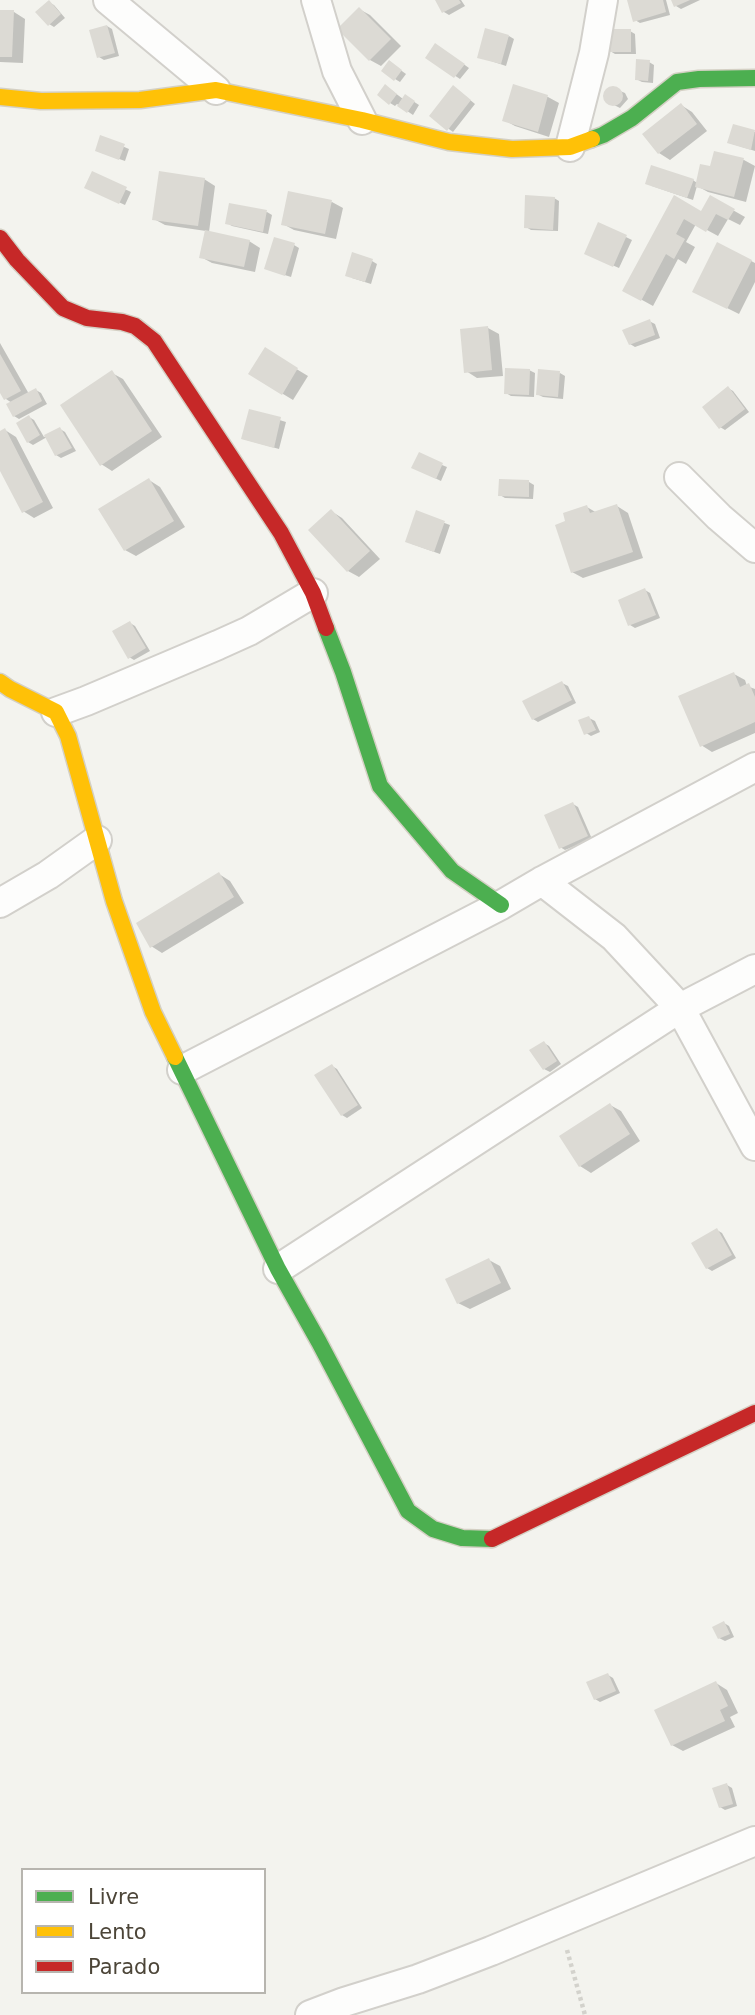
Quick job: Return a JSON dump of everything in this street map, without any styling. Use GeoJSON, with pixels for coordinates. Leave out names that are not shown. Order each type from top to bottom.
{"type":"FeatureCollection","features":[{"type":"Feature","properties":{"kind":"street"},"geometry":{"type":"LineString","coordinates":[[108,0],[216,90]]}},
{"type":"Feature","properties":{"kind":"street"},"geometry":{"type":"LineString","coordinates":[[316,0],[337,71],[362,120]]}},
{"type":"Feature","properties":{"kind":"street"},"geometry":{"type":"LineString","coordinates":[[570,147],[594,53],[603,0]]}},
{"type":"Feature","properties":{"kind":"street"},"geometry":{"type":"LineString","coordinates":[[0,97],[41,101],[140,100],[216,90],[362,120],[449,142],[512,149],[570,147],[603,135],[632,118],[677,82],[755,78]]}},
{"type":"Feature","properties":{"kind":"street"},"geometry":{"type":"LineString","coordinates":[[0,238],[63,309],[87,318],[122,321],[135,326],[154,341],[281,533],[313,593],[343,672],[380,786],[443,863],[501,905]]}},
{"type":"Feature","properties":{"kind":"street"},"geometry":{"type":"LineString","coordinates":[[678,477],[755,548]]}},
{"type":"Feature","properties":{"kind":"street"},"geometry":{"type":"LineString","coordinates":[[57,712],[228,641],[313,593]]}},
{"type":"Feature","properties":{"kind":"street"},"geometry":{"type":"LineString","coordinates":[[0,682],[10,690],[57,712],[68,736],[114,901],[153,1012],[278,1269],[408,1511],[433,1529],[463,1538],[493,1539],[755,1413]]}},
{"type":"Feature","properties":{"kind":"street"},"geometry":{"type":"LineString","coordinates":[[182,1070],[501,905],[755,767]]}},
{"type":"Feature","properties":{"kind":"street"},"geometry":{"type":"LineString","coordinates":[[0,903],[48,875],[97,840]]}},
{"type":"Feature","properties":{"kind":"street"},"geometry":{"type":"LineString","coordinates":[[542,881],[614,937],[680,1008],[755,1146]]}},
{"type":"Feature","properties":{"kind":"street"},"geometry":{"type":"LineString","coordinates":[[278,1269],[680,1008],[755,969]]}},
{"type":"Feature","properties":{"kind":"street"},"geometry":{"type":"LineString","coordinates":[[310,2015],[491,1951],[755,1840]]}},
{"type":"Feature","properties":{"kind":"path"},"geometry":{"type":"LineString","coordinates":[[559,1922],[585,2015]]}},
{"type":"Feature","properties":{"kind":"building"},"geometry":{"type":"Polygon","coordinates":[[[49,0],[61,14],[48,26],[35,12],[49,0]]]}},
{"type":"Feature","properties":{"kind":"building"},"geometry":{"type":"Polygon","coordinates":[[[435,0],[459,0],[461,3],[442,13],[435,0]]]}},
{"type":"Feature","properties":{"kind":"building"},"geometry":{"type":"Polygon","coordinates":[[[627,0],[663,0],[666,12],[633,22],[627,0]]]}},
{"type":"Feature","properties":{"kind":"building"},"geometry":{"type":"Polygon","coordinates":[[[671,0],[690,0],[674,7],[671,0]]]}},
{"type":"Feature","properties":{"kind":"building"},"geometry":{"type":"Polygon","coordinates":[[[359,7],[391,39],[369,61],[337,29],[359,7]]]}},
{"type":"Feature","properties":{"kind":"building"},"geometry":{"type":"Polygon","coordinates":[[[0,10],[14,10],[12,57],[0,57],[0,10]]]}},
{"type":"Feature","properties":{"kind":"building"},"geometry":{"type":"Polygon","coordinates":[[[107,25],[115,53],[97,58],[89,30],[107,25]]]}},
{"type":"Feature","properties":{"kind":"building"},"geometry":{"type":"Polygon","coordinates":[[[485,28],[509,35],[501,64],[477,58],[485,28]]]}},
{"type":"Feature","properties":{"kind":"building"},"geometry":{"type":"Polygon","coordinates":[[[609,29],[631,29],[631,52],[609,52],[609,29]]]}},
{"type":"Feature","properties":{"kind":"building"},"geometry":{"type":"Polygon","coordinates":[[[435,43],[465,64],[454,78],[425,58],[435,43]]]}},
{"type":"Feature","properties":{"kind":"building"},"geometry":{"type":"Polygon","coordinates":[[[636,59],[650,60],[648,81],[635,80],[636,59]]]}},
{"type":"Feature","properties":{"kind":"building"},"geometry":{"type":"Polygon","coordinates":[[[389,60],[402,70],[394,81],[381,71],[389,60]]]}},
{"type":"Feature","properties":{"kind":"building"},"geometry":{"type":"Polygon","coordinates":[[[385,84],[397,94],[389,105],[377,95],[385,84]]]}},
{"type":"Feature","properties":{"kind":"building"},"geometry":{"type":"Polygon","coordinates":[[[513,84],[548,95],[538,132],[502,121],[513,84]]]}},
{"type":"Feature","properties":{"kind":"building"},"geometry":{"type":"Polygon","coordinates":[[[453,85],[471,100],[447,131],[429,116],[453,85]]]}},
{"type":"Feature","properties":{"kind":"building"},"geometry":{"type":"Polygon","coordinates":[[[613,86],[620,89],[623,96],[620,103],[613,106],[606,103],[603,96],[606,89],[613,86]]]}},
{"type":"Feature","properties":{"kind":"building"},"geometry":{"type":"Polygon","coordinates":[[[405,94],[415,101],[407,113],[397,106],[405,94]]]}},
{"type":"Feature","properties":{"kind":"building"},"geometry":{"type":"Polygon","coordinates":[[[681,103],[697,124],[658,154],[642,134],[681,103]]]}},
{"type":"Feature","properties":{"kind":"building"},"geometry":{"type":"Polygon","coordinates":[[[733,124],[755,130],[751,150],[727,143],[733,124]]]}},
{"type":"Feature","properties":{"kind":"building"},"geometry":{"type":"Polygon","coordinates":[[[100,135],[125,144],[119,160],[95,151],[100,135]]]}},
{"type":"Feature","properties":{"kind":"building"},"geometry":{"type":"Polygon","coordinates":[[[714,151],[744,158],[734,197],[695,187],[700,164],[710,166],[714,151]]]}},
{"type":"Feature","properties":{"kind":"building"},"geometry":{"type":"Polygon","coordinates":[[[651,165],[694,179],[687,198],[645,184],[651,165]]]}},
{"type":"Feature","properties":{"kind":"building"},"geometry":{"type":"Polygon","coordinates":[[[92,171],[127,187],[119,204],[84,188],[92,171]]]}},
{"type":"Feature","properties":{"kind":"building"},"geometry":{"type":"Polygon","coordinates":[[[159,171],[205,178],[198,226],[152,220],[159,171]]]}},
{"type":"Feature","properties":{"kind":"building"},"geometry":{"type":"Polygon","coordinates":[[[288,191],[332,200],[325,234],[281,225],[288,191]]]}},
{"type":"Feature","properties":{"kind":"building"},"geometry":{"type":"Polygon","coordinates":[[[525,195],[555,197],[553,230],[524,228],[525,195]]]}},
{"type":"Feature","properties":{"kind":"building"},"geometry":{"type":"Polygon","coordinates":[[[674,195],[701,211],[710,195],[735,209],[728,220],[716,214],[706,232],[684,219],[676,234],[685,239],[674,259],[666,254],[641,301],[622,291],[674,195]]]}},
{"type":"Feature","properties":{"kind":"building"},"geometry":{"type":"Polygon","coordinates":[[[229,203],[267,210],[263,232],[225,224],[229,203]]]}},
{"type":"Feature","properties":{"kind":"building"},"geometry":{"type":"Polygon","coordinates":[[[598,222],[627,235],[613,267],[584,254],[598,222]]]}},
{"type":"Feature","properties":{"kind":"building"},"geometry":{"type":"Polygon","coordinates":[[[205,230],[250,240],[244,267],[199,258],[205,230]]]}},
{"type":"Feature","properties":{"kind":"building"},"geometry":{"type":"Polygon","coordinates":[[[274,237],[295,243],[285,276],[264,269],[274,237]]]}},
{"type":"Feature","properties":{"kind":"building"},"geometry":{"type":"Polygon","coordinates":[[[717,242],[752,260],[727,309],[692,292],[717,242]]]}},
{"type":"Feature","properties":{"kind":"building"},"geometry":{"type":"Polygon","coordinates":[[[352,252],[373,259],[365,282],[345,276],[352,252]]]}},
{"type":"Feature","properties":{"kind":"building"},"geometry":{"type":"Polygon","coordinates":[[[650,319],[655,335],[629,345],[622,330],[650,319]]]}},
{"type":"Feature","properties":{"kind":"building"},"geometry":{"type":"Polygon","coordinates":[[[488,326],[492,370],[464,373],[460,329],[488,326]]]}},
{"type":"Feature","properties":{"kind":"building"},"geometry":{"type":"Polygon","coordinates":[[[265,347],[298,368],[282,395],[248,374],[265,347]]]}},
{"type":"Feature","properties":{"kind":"building"},"geometry":{"type":"Polygon","coordinates":[[[0,354],[21,391],[4,400],[0,393],[0,354]]]}},
{"type":"Feature","properties":{"kind":"building"},"geometry":{"type":"Polygon","coordinates":[[[505,368],[530,369],[529,395],[504,394],[505,368]]]}},
{"type":"Feature","properties":{"kind":"building"},"geometry":{"type":"Polygon","coordinates":[[[538,369],[560,371],[558,397],[536,395],[538,369]]]}},
{"type":"Feature","properties":{"kind":"building"},"geometry":{"type":"Polygon","coordinates":[[[112,370],[152,431],[100,466],[60,405],[112,370]]]}},
{"type":"Feature","properties":{"kind":"building"},"geometry":{"type":"Polygon","coordinates":[[[728,386],[745,409],[719,429],[702,407],[728,386]]]}},
{"type":"Feature","properties":{"kind":"building"},"geometry":{"type":"Polygon","coordinates":[[[36,388],[42,401],[13,417],[6,404],[36,388]]]}},
{"type":"Feature","properties":{"kind":"building"},"geometry":{"type":"Polygon","coordinates":[[[249,409],[281,417],[274,448],[241,439],[249,409]]]}},
{"type":"Feature","properties":{"kind":"building"},"geometry":{"type":"Polygon","coordinates":[[[29,415],[40,435],[27,443],[16,423],[29,415]]]}},
{"type":"Feature","properties":{"kind":"building"},"geometry":{"type":"Polygon","coordinates":[[[60,427],[72,448],[55,456],[44,435],[60,427]]]}},
{"type":"Feature","properties":{"kind":"building"},"geometry":{"type":"Polygon","coordinates":[[[5,428],[43,502],[22,513],[0,471],[0,431],[5,428]]]}},
{"type":"Feature","properties":{"kind":"building"},"geometry":{"type":"Polygon","coordinates":[[[419,452],[443,463],[436,479],[411,468],[419,452]]]}},
{"type":"Feature","properties":{"kind":"building"},"geometry":{"type":"Polygon","coordinates":[[[149,478],[174,521],[124,551],[98,509],[149,478]]]}},
{"type":"Feature","properties":{"kind":"building"},"geometry":{"type":"Polygon","coordinates":[[[499,479],[529,480],[529,497],[498,496],[499,479]]]}},
{"type":"Feature","properties":{"kind":"building"},"geometry":{"type":"Polygon","coordinates":[[[617,504],[633,552],[571,573],[555,525],[565,521],[563,513],[587,505],[590,513],[617,504]]]}},
{"type":"Feature","properties":{"kind":"building"},"geometry":{"type":"Polygon","coordinates":[[[331,509],[370,551],[347,572],[308,530],[331,509]]]}},
{"type":"Feature","properties":{"kind":"building"},"geometry":{"type":"Polygon","coordinates":[[[416,510],[445,521],[434,552],[405,542],[416,510]]]}},
{"type":"Feature","properties":{"kind":"building"},"geometry":{"type":"Polygon","coordinates":[[[645,588],[656,615],[628,626],[618,600],[645,588]]]}},
{"type":"Feature","properties":{"kind":"building"},"geometry":{"type":"Polygon","coordinates":[[[130,621],[146,648],[128,659],[112,631],[130,621]]]}},
{"type":"Feature","properties":{"kind":"building"},"geometry":{"type":"Polygon","coordinates":[[[734,672],[740,687],[749,683],[755,697],[755,722],[700,747],[678,696],[734,672]]]}},
{"type":"Feature","properties":{"kind":"building"},"geometry":{"type":"Polygon","coordinates":[[[562,681],[572,700],[532,720],[522,701],[562,681]]]}},
{"type":"Feature","properties":{"kind":"building"},"geometry":{"type":"Polygon","coordinates":[[[589,716],[596,730],[584,735],[578,720],[589,716]]]}},
{"type":"Feature","properties":{"kind":"building"},"geometry":{"type":"Polygon","coordinates":[[[573,802],[588,836],[559,849],[544,815],[573,802]]]}},
{"type":"Feature","properties":{"kind":"building"},"geometry":{"type":"Polygon","coordinates":[[[219,872],[234,897],[150,948],[136,923],[219,872]]]}},
{"type":"Feature","properties":{"kind":"building"},"geometry":{"type":"Polygon","coordinates":[[[544,1041],[557,1061],[543,1070],[529,1050],[544,1041]]]}},
{"type":"Feature","properties":{"kind":"building"},"geometry":{"type":"Polygon","coordinates":[[[332,1064],[358,1105],[341,1116],[314,1075],[332,1064]]]}},
{"type":"Feature","properties":{"kind":"building"},"geometry":{"type":"Polygon","coordinates":[[[610,1103],[630,1134],[579,1167],[559,1136],[610,1103]]]}},
{"type":"Feature","properties":{"kind":"building"},"geometry":{"type":"Polygon","coordinates":[[[717,1228],[732,1255],[706,1269],[691,1243],[717,1228]]]}},
{"type":"Feature","properties":{"kind":"building"},"geometry":{"type":"Polygon","coordinates":[[[489,1258],[501,1283],[457,1304],[445,1279],[489,1258]]]}},
{"type":"Feature","properties":{"kind":"building"},"geometry":{"type":"Polygon","coordinates":[[[724,1621],[730,1634],[718,1639],[712,1627],[724,1621]]]}},
{"type":"Feature","properties":{"kind":"building"},"geometry":{"type":"Polygon","coordinates":[[[608,1673],[616,1691],[594,1700],[586,1682],[608,1673]]]}},
{"type":"Feature","properties":{"kind":"building"},"geometry":{"type":"Polygon","coordinates":[[[716,1681],[728,1706],[720,1710],[725,1721],[671,1746],[654,1710],[716,1681]]]}},
{"type":"Feature","properties":{"kind":"building"},"geometry":{"type":"Polygon","coordinates":[[[727,1783],[733,1804],[719,1808],[712,1788],[727,1783]]]}},
{"type":"Feature","properties":{"kind":"traffic: fast"},"geometry":{"type":"LineString","coordinates":[[592,139],[632,118],[677,82],[755,78]]}},
{"type":"Feature","properties":{"kind":"traffic: fast"},"geometry":{"type":"LineString","coordinates":[[326,628],[380,786],[452,871],[501,905]]}},
{"type":"Feature","properties":{"kind":"traffic: fast"},"geometry":{"type":"LineString","coordinates":[[175,1057],[278,1269],[408,1511],[433,1529],[462,1538],[492,1539]]}},
{"type":"Feature","properties":{"kind":"traffic: slow"},"geometry":{"type":"LineString","coordinates":[[0,97],[41,101],[140,100],[216,90],[362,120],[449,142],[512,149],[570,147],[592,139]]}},
{"type":"Feature","properties":{"kind":"traffic: slow"},"geometry":{"type":"LineString","coordinates":[[0,682],[56,712],[68,736],[114,901],[153,1012],[175,1057]]}},
{"type":"Feature","properties":{"kind":"traffic: jam"},"geometry":{"type":"LineString","coordinates":[[0,238],[63,308],[87,318],[135,326],[154,341],[281,533],[313,593],[326,628]]}},
{"type":"Feature","properties":{"kind":"traffic: jam"},"geometry":{"type":"LineString","coordinates":[[492,1539],[755,1413]]}}]}
